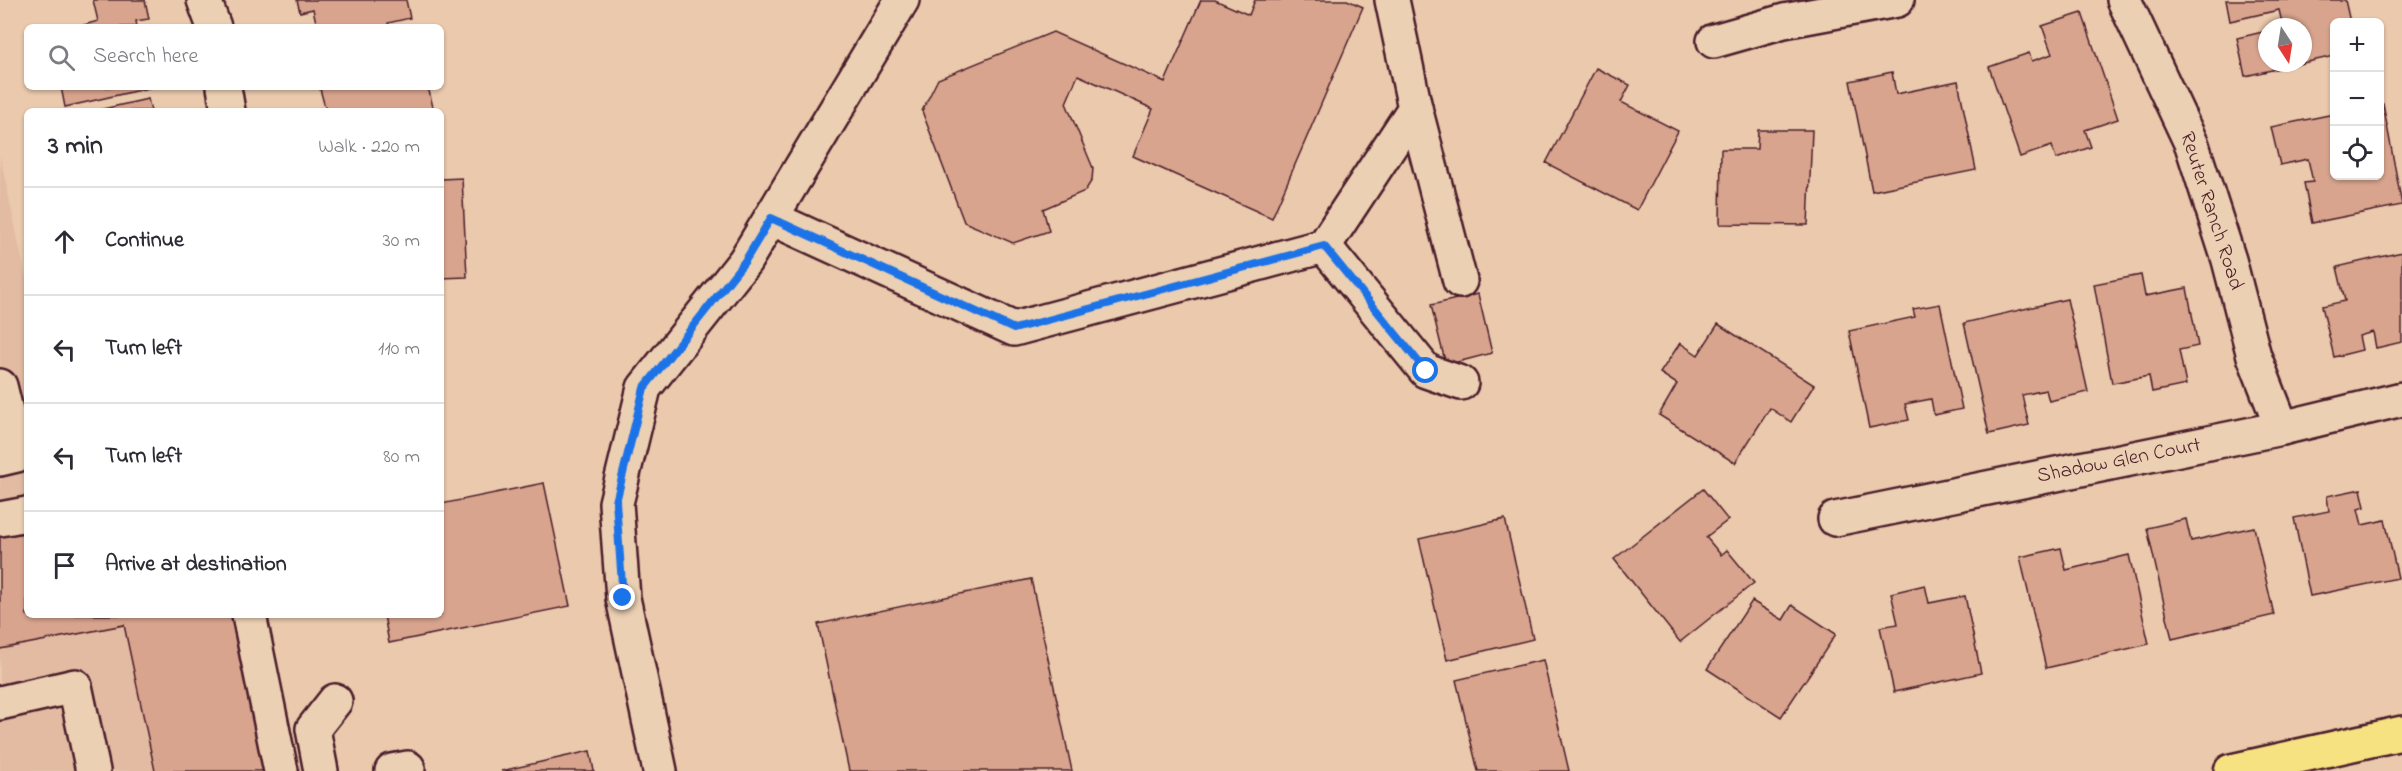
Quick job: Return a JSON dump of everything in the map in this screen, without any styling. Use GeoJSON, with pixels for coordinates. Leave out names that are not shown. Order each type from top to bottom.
{"type":"FeatureCollection","features":[{"type":"Feature","properties":{"kind":"main road"},"geometry":{"type":"LineString","coordinates":[[2231,771],[2402,733]]}},
{"type":"Feature","properties":{"kind":"street"},"geometry":{"type":"LineString","coordinates":[[204,0],[213,24]]}},
{"type":"Feature","properties":{"kind":"street"},"geometry":{"type":"LineString","coordinates":[[660,771],[623,598],[616,502],[644,388],[745,261],[902,0]]}},
{"type":"Feature","properties":{"kind":"street"},"geometry":{"type":"LineString","coordinates":[[1392,0],[1415,108],[1460,281]]}},
{"type":"Feature","properties":{"kind":"street"},"geometry":{"type":"LineString","coordinates":[[1714,41],[1784,21],[1897,0]]}},
{"type":"Feature","properties":{"kind":"street","name":"Reuter Ranch Road"},"geometry":{"type":"LineString","coordinates":[[2124,0],[2192,145],[2229,260],[2254,356],[2282,428]]}},
{"type":"Feature","properties":{"kind":"street"},"geometry":{"type":"LineString","coordinates":[[224,90],[228,108]]}},
{"type":"Feature","properties":{"kind":"street"},"geometry":{"type":"LineString","coordinates":[[771,218],[1014,329],[1324,246],[1415,108]]}},
{"type":"Feature","properties":{"kind":"street"},"geometry":{"type":"LineString","coordinates":[[1324,246],[1426,371],[1461,383]]}},
{"type":"Feature","properties":{"kind":"street"},"geometry":{"type":"LineString","coordinates":[[0,386],[17,455],[0,459]]}},
{"type":"Feature","properties":{"kind":"street","name":"Shadow Glen Court"},"geometry":{"type":"LineString","coordinates":[[1835,519],[2282,428],[2402,399]]}},
{"type":"Feature","properties":{"kind":"street"},"geometry":{"type":"LineString","coordinates":[[0,519],[24,515]]}},
{"type":"Feature","properties":{"kind":"street"},"geometry":{"type":"LineString","coordinates":[[250,618],[281,771]]}},
{"type":"Feature","properties":{"kind":"street"},"geometry":{"type":"LineString","coordinates":[[0,703],[75,686],[93,771]]}},
{"type":"Feature","properties":{"kind":"street"},"geometry":{"type":"LineString","coordinates":[[321,771],[313,729],[335,701]]}},
{"type":"Feature","properties":{"kind":"shaded area"},"geometry":{"type":"Polygon","coordinates":[[[0,156],[24,268],[24,618],[262,618],[293,771],[0,771],[0,156]]]}},
{"type":"Feature","properties":{"kind":"building"},"geometry":{"type":"Polygon","coordinates":[[[93,0],[145,0],[149,19],[136,21],[136,24],[88,24],[98,21],[93,0]]]}},
{"type":"Feature","properties":{"kind":"building"},"geometry":{"type":"Polygon","coordinates":[[[297,0],[406,0],[410,18],[388,24],[316,24],[313,9],[300,12],[297,0]]]}},
{"type":"Feature","properties":{"kind":"building"},"geometry":{"type":"Polygon","coordinates":[[[1201,0],[1215,0],[1249,15],[1255,0],[1347,0],[1363,7],[1272,218],[1133,156],[1153,109],[1078,75],[1066,103],[1093,168],[1092,180],[1085,191],[1043,209],[1049,231],[1013,243],[964,222],[922,111],[938,79],[1053,32],[1165,82],[1201,0]]]}},
{"type":"Feature","properties":{"kind":"building"},"geometry":{"type":"Polygon","coordinates":[[[2226,0],[2345,0],[2349,18],[2330,18],[2330,57],[2312,61],[2312,18],[2281,18],[2279,10],[2230,21],[2226,0]]]}},
{"type":"Feature","properties":{"kind":"building"},"geometry":{"type":"Polygon","coordinates":[[[2082,13],[2118,119],[2085,130],[2091,147],[2056,159],[2052,146],[2020,157],[1989,67],[2029,53],[2032,61],[2052,54],[2042,26],[2082,13]]]}},
{"type":"Feature","properties":{"kind":"building"},"geometry":{"type":"Polygon","coordinates":[[[2258,33],[2258,72],[2263,72],[2245,76],[2237,38],[2258,33]]]}},
{"type":"Feature","properties":{"kind":"building"},"geometry":{"type":"Polygon","coordinates":[[[1596,68],[1630,85],[1621,102],[1678,131],[1637,210],[1546,163],[1596,68]]]}},
{"type":"Feature","properties":{"kind":"building"},"geometry":{"type":"Polygon","coordinates":[[[1892,72],[1896,94],[1958,81],[1976,170],[1872,191],[1850,81],[1892,72]]]}},
{"type":"Feature","properties":{"kind":"building"},"geometry":{"type":"Polygon","coordinates":[[[62,90],[140,90],[65,107],[62,90]]]}},
{"type":"Feature","properties":{"kind":"building"},"geometry":{"type":"Polygon","coordinates":[[[320,90],[429,90],[433,108],[325,108],[320,90]]]}},
{"type":"Feature","properties":{"kind":"building"},"geometry":{"type":"Polygon","coordinates":[[[148,99],[150,108],[108,108],[148,99]]]}},
{"type":"Feature","properties":{"kind":"building"},"geometry":{"type":"Polygon","coordinates":[[[2384,109],[2402,205],[2312,223],[2304,183],[2313,182],[2308,159],[2280,165],[2271,127],[2330,115],[2330,180],[2384,180],[2384,109]]]}},
{"type":"Feature","properties":{"kind":"building"},"geometry":{"type":"Polygon","coordinates":[[[1758,130],[1812,130],[1808,225],[1720,224],[1721,149],[1757,149],[1758,130]]]}},
{"type":"Feature","properties":{"kind":"building"},"geometry":{"type":"Polygon","coordinates":[[[462,178],[467,277],[444,278],[444,179],[462,178]]]}},
{"type":"Feature","properties":{"kind":"building"},"geometry":{"type":"Polygon","coordinates":[[[2402,252],[2402,342],[2376,348],[2373,332],[2359,336],[2362,350],[2334,357],[2322,306],[2345,301],[2337,267],[2402,252]]]}},
{"type":"Feature","properties":{"kind":"building"},"geometry":{"type":"Polygon","coordinates":[[[2141,275],[2145,296],[2187,288],[2198,346],[2179,350],[2186,385],[2152,392],[2149,376],[2112,383],[2094,284],[2141,275]]]}},
{"type":"Feature","properties":{"kind":"building"},"geometry":{"type":"Polygon","coordinates":[[[1478,294],[1492,353],[1446,365],[1431,305],[1478,294]]]}},
{"type":"Feature","properties":{"kind":"building"},"geometry":{"type":"Polygon","coordinates":[[[2067,299],[2088,392],[2049,401],[2046,390],[2022,395],[2029,425],[1989,434],[1964,323],[2067,299]]]}},
{"type":"Feature","properties":{"kind":"building"},"geometry":{"type":"Polygon","coordinates":[[[1940,304],[1962,409],[1934,415],[1931,399],[1905,404],[1909,420],[1869,428],[1849,331],[1915,317],[1913,309],[1940,304]]]}},
{"type":"Feature","properties":{"kind":"building"},"geometry":{"type":"Polygon","coordinates":[[[1718,324],[1814,385],[1791,422],[1770,408],[1735,463],[1659,415],[1677,384],[1660,373],[1680,343],[1698,355],[1718,324]]]}},
{"type":"Feature","properties":{"kind":"building"},"geometry":{"type":"Polygon","coordinates":[[[544,483],[570,606],[389,643],[385,618],[444,618],[444,503],[544,483]]]}},
{"type":"Feature","properties":{"kind":"building"},"geometry":{"type":"Polygon","coordinates":[[[1703,489],[1728,520],[1706,537],[1721,555],[1727,550],[1754,583],[1680,642],[1614,559],[1703,489]]]}},
{"type":"Feature","properties":{"kind":"building"},"geometry":{"type":"Polygon","coordinates":[[[2361,489],[2365,507],[2358,509],[2362,525],[2385,520],[2398,578],[2310,596],[2294,518],[2329,511],[2327,496],[2361,489]]]}},
{"type":"Feature","properties":{"kind":"building"},"geometry":{"type":"Polygon","coordinates":[[[1505,519],[1533,639],[1447,660],[1419,539],[1505,519]]]}},
{"type":"Feature","properties":{"kind":"building"},"geometry":{"type":"Polygon","coordinates":[[[2186,519],[2191,541],[2254,527],[2274,615],[2172,639],[2147,528],[2186,519]]]}},
{"type":"Feature","properties":{"kind":"building"},"geometry":{"type":"Polygon","coordinates":[[[24,532],[24,618],[241,618],[271,771],[155,771],[124,625],[0,649],[0,536],[24,532]]]}},
{"type":"Feature","properties":{"kind":"building"},"geometry":{"type":"Polygon","coordinates":[[[2061,548],[2066,570],[2129,555],[2149,644],[2046,668],[2020,557],[2061,548]]]}},
{"type":"Feature","properties":{"kind":"building"},"geometry":{"type":"Polygon","coordinates":[[[1031,579],[1072,771],[849,771],[818,624],[1031,579]]]}},
{"type":"Feature","properties":{"kind":"building"},"geometry":{"type":"Polygon","coordinates":[[[1925,585],[1929,603],[1965,596],[1981,673],[1894,692],[1880,627],[1898,624],[1891,593],[1925,585]]]}},
{"type":"Feature","properties":{"kind":"building"},"geometry":{"type":"Polygon","coordinates":[[[1752,601],[1783,620],[1792,605],[1836,634],[1781,717],[1707,669],[1752,601]]]}},
{"type":"Feature","properties":{"kind":"building"},"geometry":{"type":"Polygon","coordinates":[[[1543,660],[1569,771],[1478,771],[1456,680],[1543,660]]]}},
{"type":"Feature","properties":{"kind":"building"},"geometry":{"type":"Polygon","coordinates":[[[590,751],[594,771],[501,771],[590,751]]]}},
{"type":"Feature","properties":{"kind":"route"},"geometry":{"type":"LineString","coordinates":[[623,598],[616,502],[644,388],[745,261],[771,218],[1014,329],[1324,246],[1426,371]]}}]}
